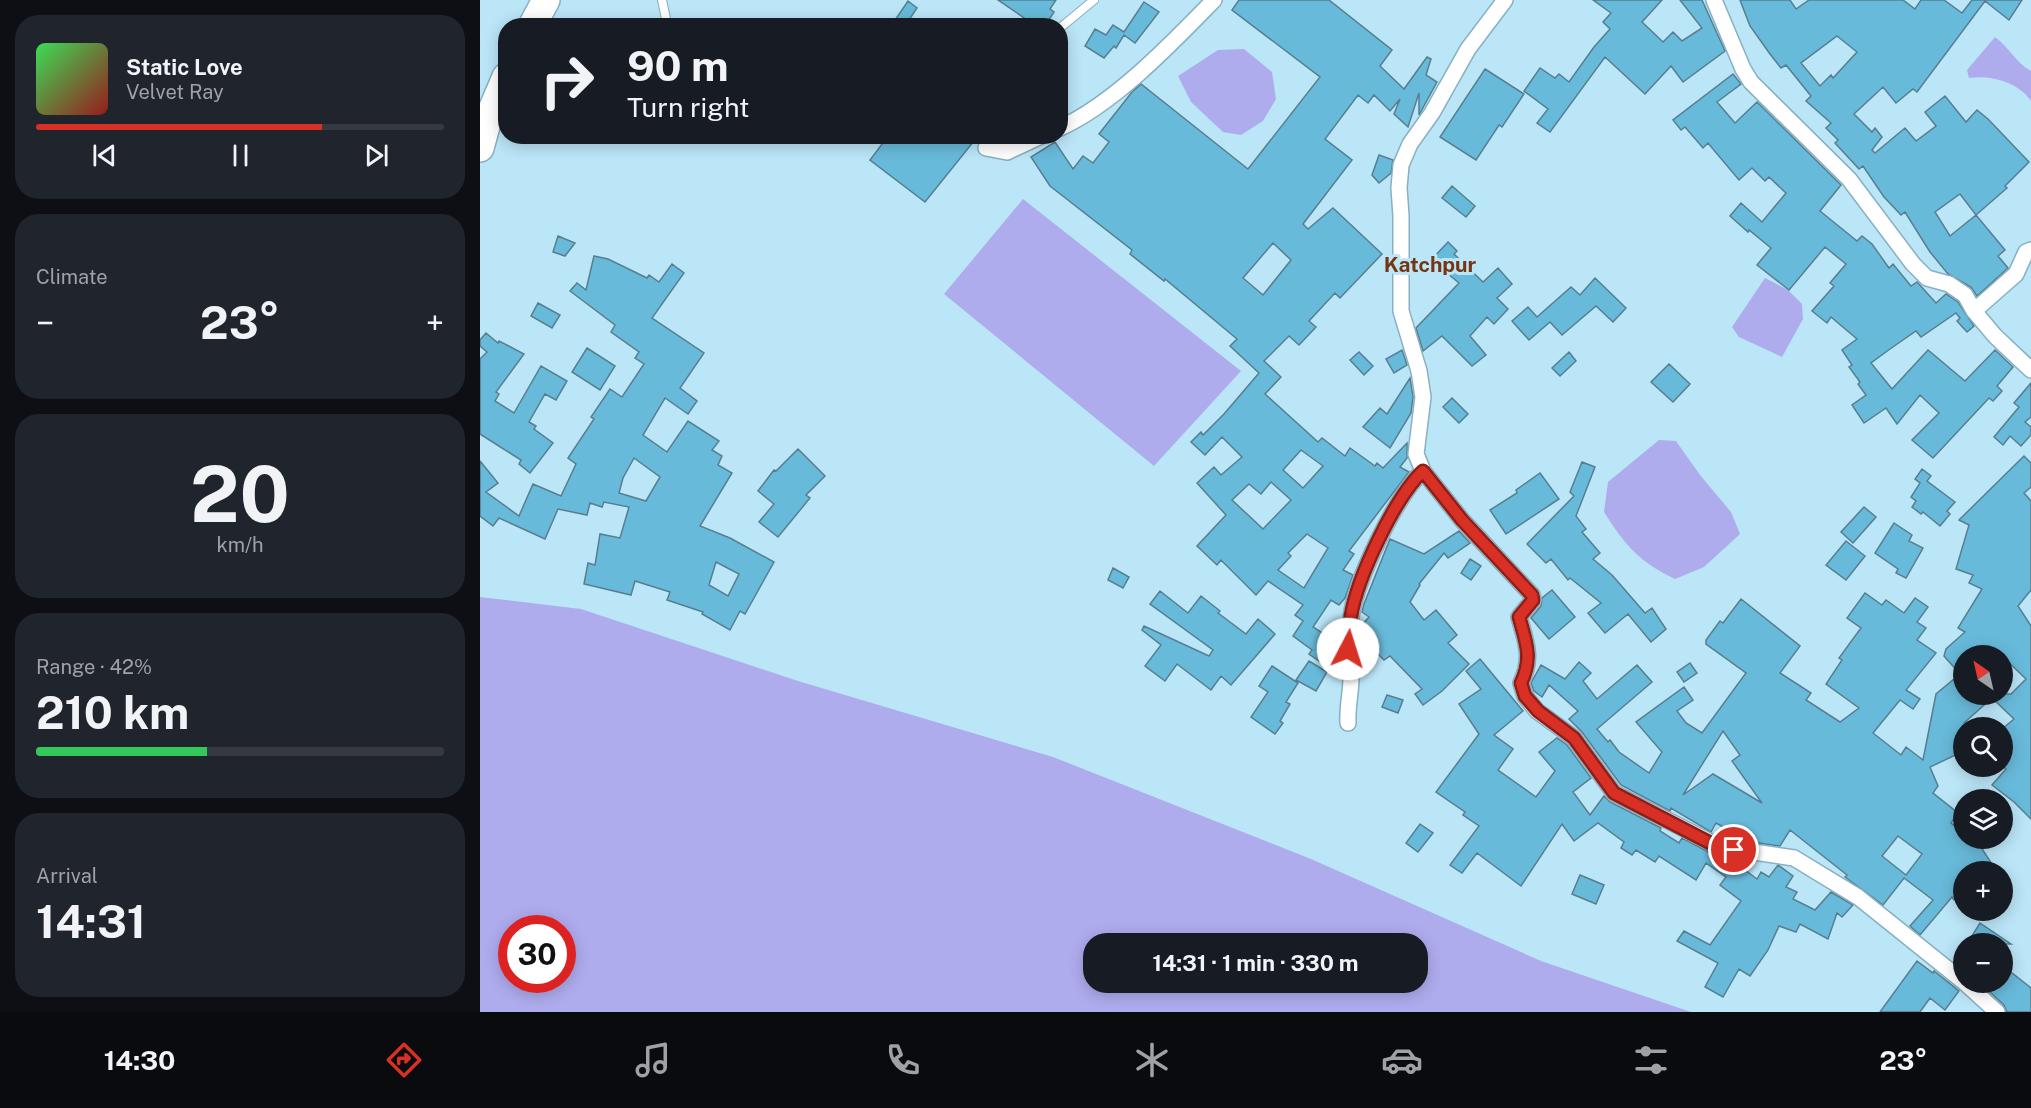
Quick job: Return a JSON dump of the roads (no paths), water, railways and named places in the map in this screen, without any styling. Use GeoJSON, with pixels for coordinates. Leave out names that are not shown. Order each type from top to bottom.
{"type":"FeatureCollection","features":[{"type":"Feature","properties":{"kind":"highway"},"geometry":{"type":"LineString","coordinates":[[536,18],[546,0]]}},
{"type":"Feature","properties":{"kind":"highway"},"geometry":{"type":"LineString","coordinates":[[480,148],[498,95]]}},
{"type":"Feature","properties":{"kind":"street"},"geometry":{"type":"LineString","coordinates":[[1068,124],[1083,117],[1164,51],[1214,0]]}},
{"type":"Feature","properties":{"kind":"street"},"geometry":{"type":"LineString","coordinates":[[1505,0],[1468,49],[1432,113],[1410,144],[1401,165],[1399,188],[1401,310],[1419,370],[1423,398],[1416,454],[1423,471],[1462,520],[1532,595],[1533,600],[1519,617],[1528,644],[1527,672],[1521,683],[1525,696],[1538,711],[1574,738],[1614,793],[1720,848],[1794,858],[1858,897],[1953,973]]}},
{"type":"Feature","properties":{"kind":"street"},"geometry":{"type":"LineString","coordinates":[[1714,0],[1743,69],[1751,82],[1849,179],[1927,279],[1949,284],[1965,296],[1995,336],[2031,370]]}},
{"type":"Feature","properties":{"kind":"street"},"geometry":{"type":"LineString","coordinates":[[986,148],[1007,152],[1024,144]]}},
{"type":"Feature","properties":{"kind":"street"},"geometry":{"type":"LineString","coordinates":[[1974,311],[2016,274],[2026,252],[2031,250]]}},
{"type":"Feature","properties":{"kind":"street"},"geometry":{"type":"LineString","coordinates":[[1348,723],[1347,707],[1352,677],[1348,649],[1351,615],[1382,534],[1397,504],[1414,479],[1423,471]]}},
{"type":"Feature","properties":{"kind":"street"},"geometry":{"type":"LineString","coordinates":[[1976,993],[1997,1012]]}},
{"type":"Feature","properties":{"kind":"lane"},"geometry":{"type":"LineString","coordinates":[[662,0],[666,18]]}},
{"type":"Feature","properties":{"kind":"lane"},"geometry":{"type":"LineString","coordinates":[[1068,21],[1094,0]]}},
{"type":"Feature","properties":{"kind":"water"},"geometry":{"type":"Polygon","coordinates":[[[1995,37],[2031,71],[2031,101],[2019,89],[2003,81],[1969,78],[1967,70],[1995,37]]]}},
{"type":"Feature","properties":{"kind":"water"},"geometry":{"type":"Polygon","coordinates":[[[1244,49],[1272,72],[1276,99],[1263,121],[1241,135],[1223,132],[1191,102],[1178,76],[1218,50],[1244,49]]]}},
{"type":"Feature","properties":{"kind":"water"},"geometry":{"type":"Polygon","coordinates":[[[1023,199],[1241,371],[1154,466],[944,294],[1023,199]]]}},
{"type":"Feature","properties":{"kind":"water"},"geometry":{"type":"Polygon","coordinates":[[[1765,278],[1788,290],[1802,304],[1803,319],[1782,357],[1739,337],[1732,327],[1765,278]]]}},
{"type":"Feature","properties":{"kind":"water"},"geometry":{"type":"Polygon","coordinates":[[[1659,440],[1676,441],[1700,475],[1731,512],[1740,534],[1704,567],[1675,579],[1662,573],[1634,552],[1604,512],[1608,482],[1659,440]]]}},
{"type":"Feature","properties":{"kind":"water"},"geometry":{"type":"Polygon","coordinates":[[[480,597],[581,609],[798,681],[1053,757],[1311,859],[1541,961],[1691,1012],[480,1012],[480,597]]]}},
{"type":"Feature","properties":{"kind":"district","name":"Katchpur"},"geometry":{"type":"Point","coordinates":[1430,265]}}]}
